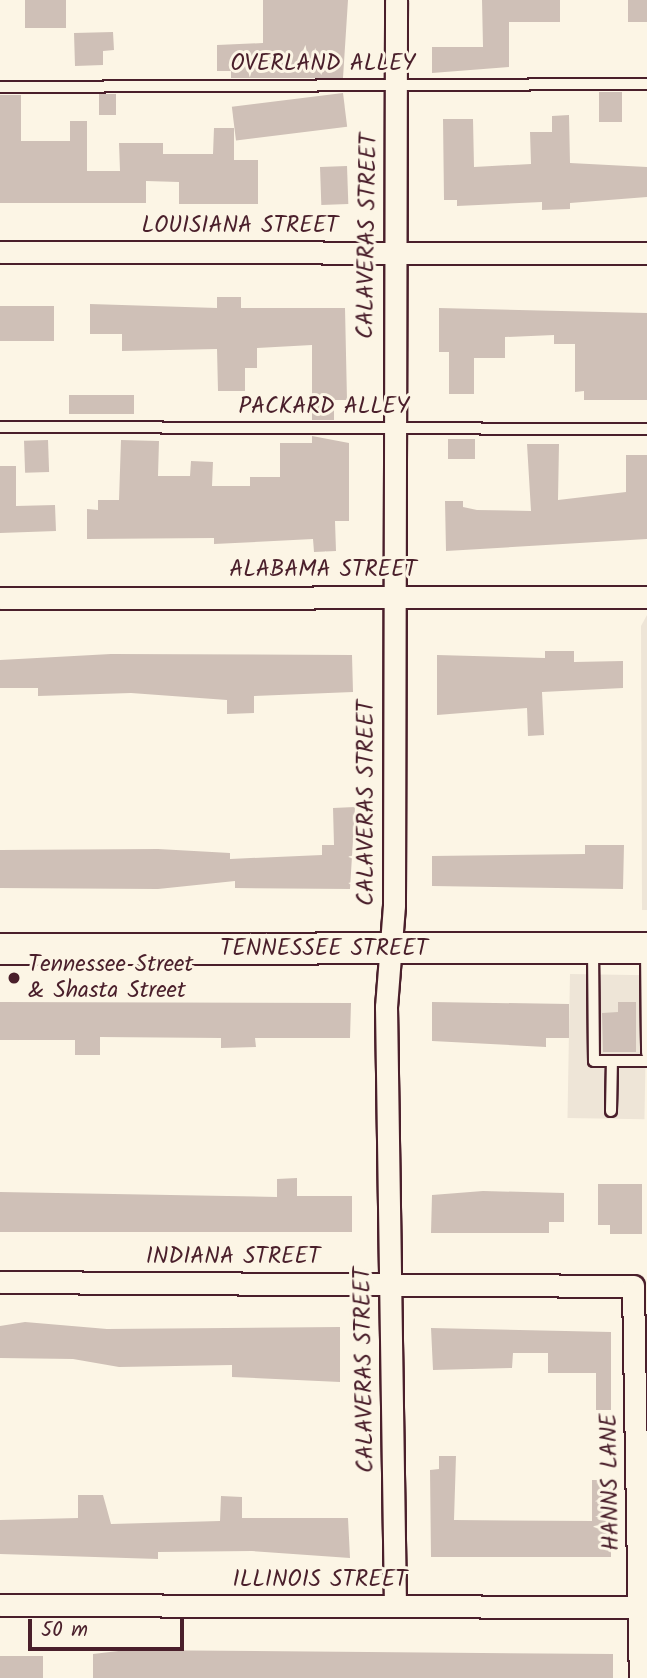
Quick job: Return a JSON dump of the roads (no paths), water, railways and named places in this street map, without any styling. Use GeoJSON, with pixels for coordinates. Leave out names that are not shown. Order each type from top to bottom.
{"type":"FeatureCollection","features":[{"type":"Feature","properties":{"kind":"main road","name":"TENNESSEE STREET"},"geometry":{"type":"LineString","coordinates":[[0,949],[647,948]]}},
{"type":"Feature","properties":{"kind":"street","name":"CALAVERAS STREET"},"geometry":{"type":"LineString","coordinates":[[396,0],[392,428],[392,949],[386,1007],[396,1606]]}},
{"type":"Feature","properties":{"kind":"street","name":"LOUISIANA STREET"},"geometry":{"type":"LineString","coordinates":[[0,253],[647,253]]}},
{"type":"Feature","properties":{"kind":"street","name":"ALABAMA STREET"},"geometry":{"type":"LineString","coordinates":[[0,598],[647,597]]}},
{"type":"Feature","properties":{"kind":"street","name":"INDIANA STREET"},"geometry":{"type":"LineString","coordinates":[[0,1282],[633,1286]]}},
{"type":"Feature","properties":{"kind":"street","name":"HANNS LANE"},"geometry":{"type":"LineString","coordinates":[[633,1286],[640,1678]]}},
{"type":"Feature","properties":{"kind":"street","name":"ILLINOIS STREET"},"geometry":{"type":"LineString","coordinates":[[0,1605],[640,1606]]}},
{"type":"Feature","properties":{"kind":"lane","name":"OVERLAND ALLEY"},"geometry":{"type":"LineString","coordinates":[[0,87],[647,84]]}},
{"type":"Feature","properties":{"kind":"lane","name":"PACKARD ALLEY"},"geometry":{"type":"LineString","coordinates":[[0,427],[647,429]]}},
{"type":"Feature","properties":{"kind":"lane"},"geometry":{"type":"LineString","coordinates":[[593,947],[594,1061],[647,1061]]}},
{"type":"Feature","properties":{"kind":"lane"},"geometry":{"type":"LineString","coordinates":[[647,948],[647,1053]]}},
{"type":"Feature","properties":{"kind":"lane"},"geometry":{"type":"LineString","coordinates":[[611,1111],[612,1061]]}},
{"type":"Feature","properties":{"kind":"place","name":"Tennessee Street & Shasta Street"},"geometry":{"type":"Point","coordinates":[14,978]}}]}
